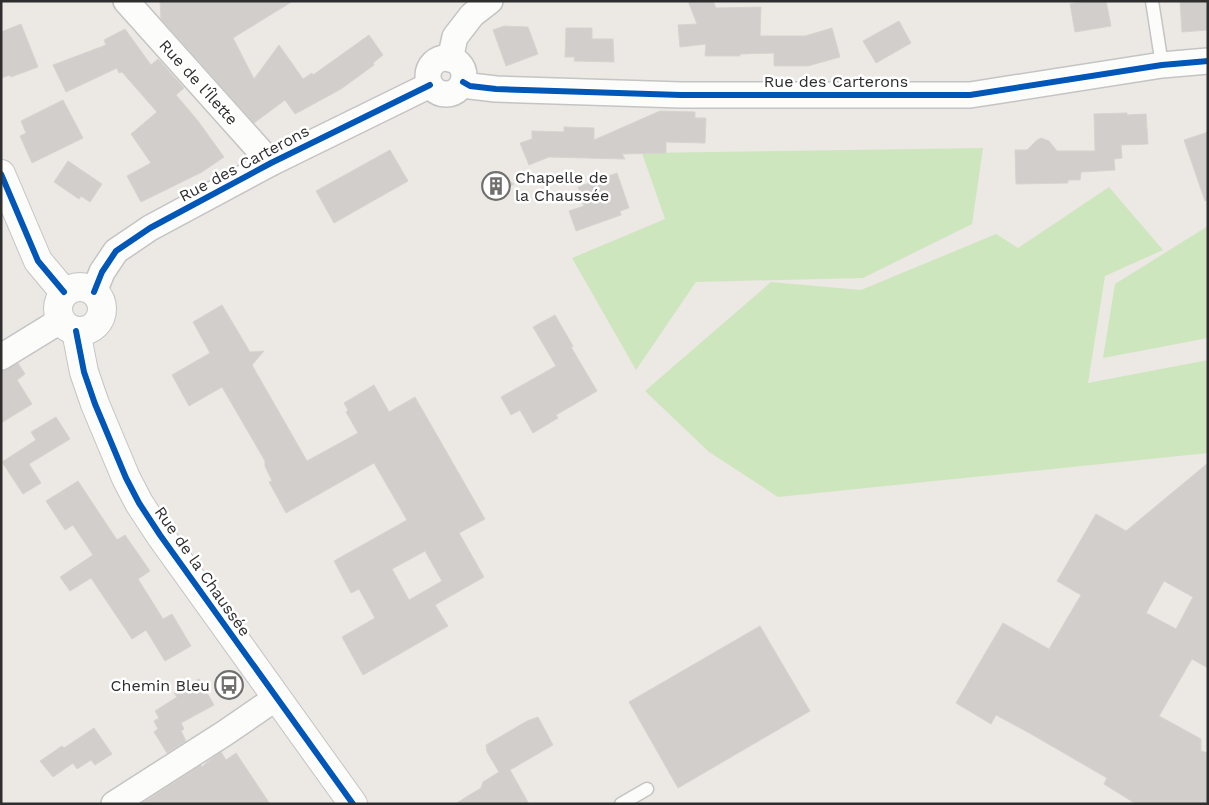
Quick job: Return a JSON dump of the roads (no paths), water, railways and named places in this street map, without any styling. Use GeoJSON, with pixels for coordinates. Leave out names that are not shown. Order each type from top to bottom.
{"type":"FeatureCollection","features":[{"type":"Feature","properties":{"kind":"street","name":"Rue de l'Îlette"},"geometry":{"type":"LineString","coordinates":[[126,1],[271,162]]}},
{"type":"Feature","properties":{"kind":"street"},"geometry":{"type":"LineString","coordinates":[[450,59],[456,37],[472,15],[490,1]]}},
{"type":"Feature","properties":{"kind":"street"},"geometry":{"type":"LineString","coordinates":[[450,59],[460,65],[463,70],[463,82],[461,88],[450,94],[439,93],[430,84],[428,73],[430,68],[439,60],[450,59]]}},
{"type":"Feature","properties":{"kind":"street","name":"Rue des Carterons"},"geometry":{"type":"LineString","coordinates":[[463,82],[470,86],[496,89],[681,95],[970,95],[1162,65],[1208,61]]}},
{"type":"Feature","properties":{"kind":"street","name":"Rue des Carterons"},"geometry":{"type":"LineString","coordinates":[[94,292],[102,272],[116,251],[150,228],[271,162],[430,84]]}},
{"type":"Feature","properties":{"kind":"street"},"geometry":{"type":"LineString","coordinates":[[1,174],[38,261],[64,292]]}},
{"type":"Feature","properties":{"kind":"street"},"geometry":{"type":"LineString","coordinates":[[1,357],[50,326],[68,327],[85,331],[94,326],[100,318],[102,309],[100,299],[88,287],[71,288],[64,292],[58,301],[57,312],[68,327]]}},
{"type":"Feature","properties":{"kind":"street","name":"Rue de la Chaussée"},"geometry":{"type":"LineString","coordinates":[[68,327],[95,404],[126,478],[139,503],[352,804]]}},
{"type":"Feature","properties":{"kind":"street"},"geometry":{"type":"LineString","coordinates":[[114,804],[276,698]]}},
{"type":"Feature","properties":{"kind":"lane"},"geometry":{"type":"LineString","coordinates":[[1152,1],[1162,65]]}},
{"type":"Feature","properties":{"kind":"lane"},"geometry":{"type":"LineString","coordinates":[[622,804],[647,788]]}},
{"type":"Feature","properties":{"kind":"place","name":"Chapelle de la Chaussée"},"geometry":{"type":"Point","coordinates":[496,186]}},
{"type":"Feature","properties":{"kind":"place","name":"Chemin Bleu"},"geometry":{"type":"Point","coordinates":[229,685]}}]}
